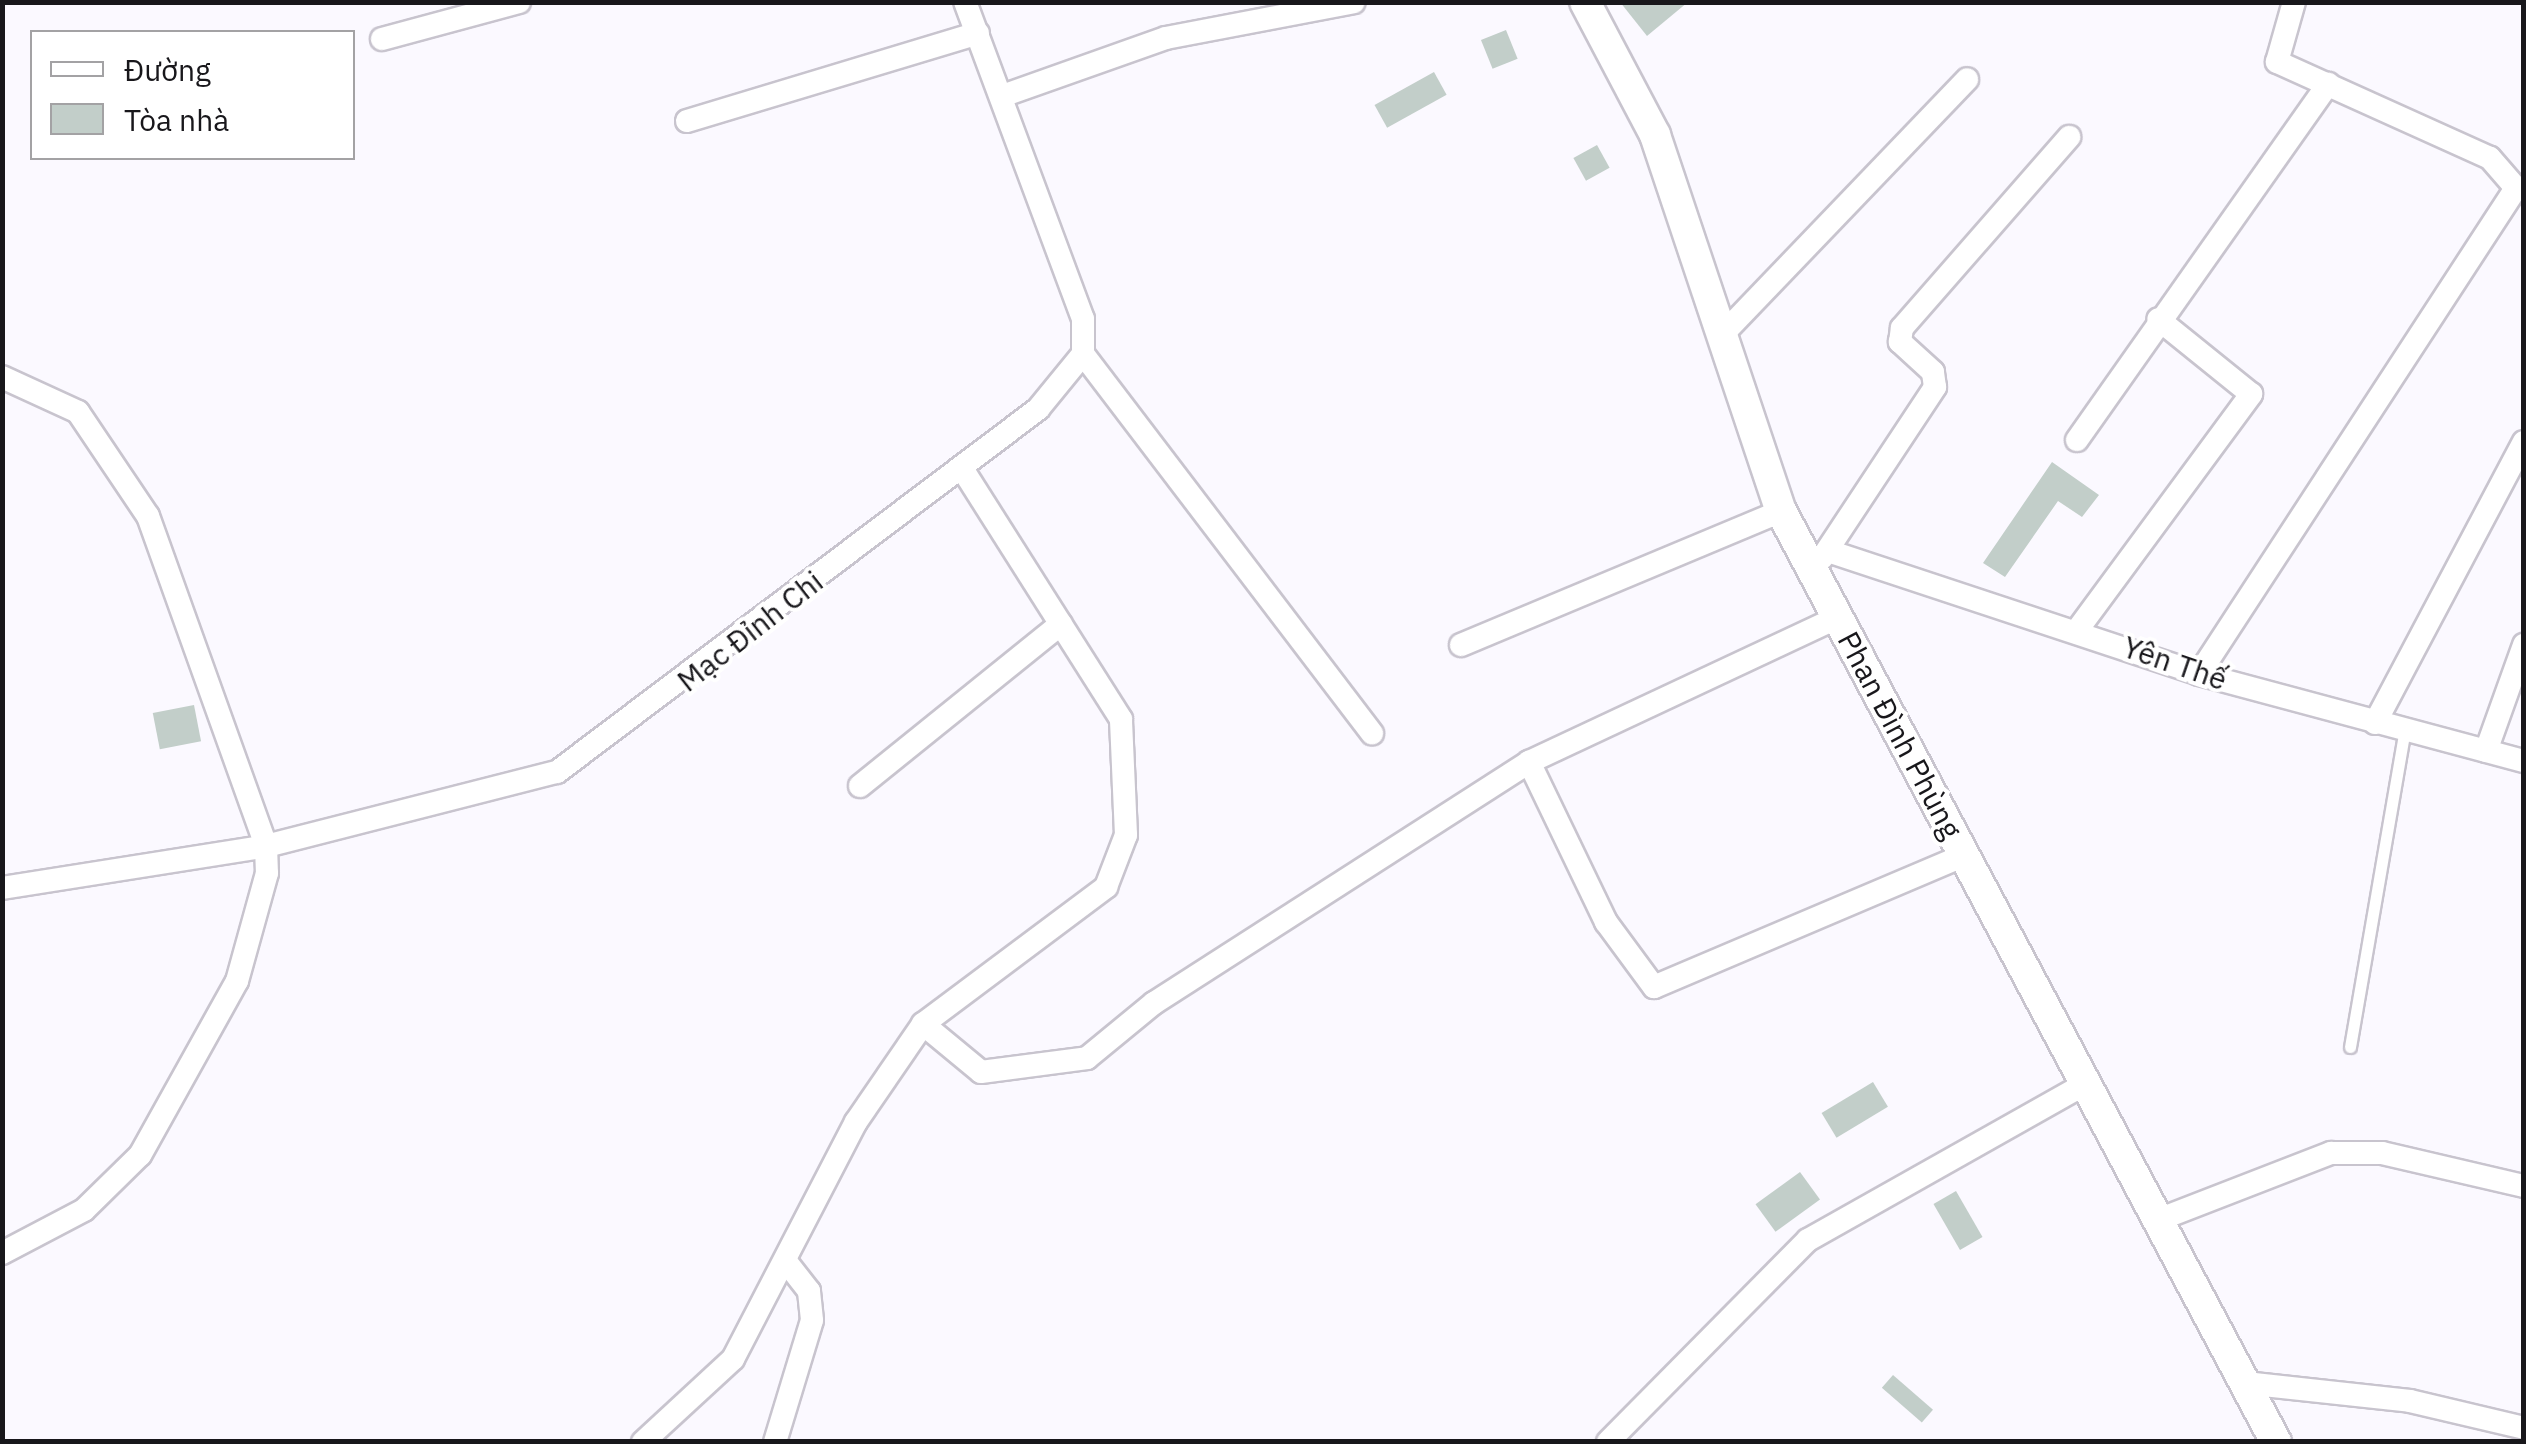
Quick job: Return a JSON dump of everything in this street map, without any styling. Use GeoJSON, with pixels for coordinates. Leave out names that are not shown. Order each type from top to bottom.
{"type":"FeatureCollection","features":[{"type":"Feature","properties":{"kind":"street"},"geometry":{"type":"LineString","coordinates":[[382,39],[518,2]]}},
{"type":"Feature","properties":{"kind":"street"},"geometry":{"type":"LineString","coordinates":[[965,2],[1006,95],[1073,276],[1083,354],[1372,733]]}},
{"type":"Feature","properties":{"kind":"street"},"geometry":{"type":"LineString","coordinates":[[1006,95],[1166,38],[1354,2]]}},
{"type":"Feature","properties":{"kind":"street","name":"Phan Đình Phùng"},"geometry":{"type":"LineString","coordinates":[[1585,2],[1655,135],[1781,511],[1820,559],[1837,618],[2276,1442]]}},
{"type":"Feature","properties":{"kind":"street"},"geometry":{"type":"LineString","coordinates":[[2199,674],[2516,188],[2490,158],[2274,58],[2294,2]]}},
{"type":"Feature","properties":{"kind":"street"},"geometry":{"type":"LineString","coordinates":[[687,121],[978,33]]}},
{"type":"Feature","properties":{"kind":"street"},"geometry":{"type":"LineString","coordinates":[[1720,336],[1967,80]]}},
{"type":"Feature","properties":{"kind":"street"},"geometry":{"type":"LineString","coordinates":[[2077,440],[2158,318],[2328,84]]}},
{"type":"Feature","properties":{"kind":"street"},"geometry":{"type":"LineString","coordinates":[[1820,559],[1935,387],[1933,372],[1900,342],[1902,328],[2069,136]]}},
{"type":"Feature","properties":{"kind":"street"},"geometry":{"type":"LineString","coordinates":[[2078,628],[2250,394],[2158,318]]}},
{"type":"Feature","properties":{"kind":"street","name":"Mạc Đỉnh Chi"},"geometry":{"type":"LineString","coordinates":[[2,888],[266,846],[557,772],[1038,409],[1083,354]]}},
{"type":"Feature","properties":{"kind":"street"},"geometry":{"type":"LineString","coordinates":[[2,377],[78,412],[148,516],[266,846],[264,898],[238,980],[160,1124],[84,1210],[2,1252]]}},
{"type":"Feature","properties":{"kind":"street"},"geometry":{"type":"LineString","coordinates":[[2375,722],[2524,442]]}},
{"type":"Feature","properties":{"kind":"street"},"geometry":{"type":"LineString","coordinates":[[643,1442],[733,1359],[788,1264],[856,1122],[923,1024],[1106,887],[1126,835],[1121,719],[962,468]]}},
{"type":"Feature","properties":{"kind":"street"},"geometry":{"type":"LineString","coordinates":[[1461,645],[1781,511]]}},
{"type":"Feature","properties":{"kind":"street","name":"Yên Thế"},"geometry":{"type":"LineString","coordinates":[[1820,559],[2078,628],[2199,674],[2524,761]]}},
{"type":"Feature","properties":{"kind":"street"},"geometry":{"type":"LineString","coordinates":[[923,1024],[981,1072],[1087,1058],[1154,1003],[1529,762],[1837,618]]}},
{"type":"Feature","properties":{"kind":"street"},"geometry":{"type":"LineString","coordinates":[[860,786],[1061,624]]}},
{"type":"Feature","properties":{"kind":"street"},"geometry":{"type":"LineString","coordinates":[[2486,751],[2524,645]]}},
{"type":"Feature","properties":{"kind":"street"},"geometry":{"type":"LineString","coordinates":[[1529,762],[1606,922],[1654,987],[1965,855]]}},
{"type":"Feature","properties":{"kind":"street"},"geometry":{"type":"LineString","coordinates":[[1608,1442],[1798,1248],[2083,1086]]}},
{"type":"Feature","properties":{"kind":"street"},"geometry":{"type":"LineString","coordinates":[[2158,1220],[2331,1153],[2382,1153],[2524,1186]]}},
{"type":"Feature","properties":{"kind":"street"},"geometry":{"type":"LineString","coordinates":[[774,1442],[812,1320],[809,1292],[788,1264]]}},
{"type":"Feature","properties":{"kind":"street"},"geometry":{"type":"LineString","coordinates":[[2245,1383],[2410,1401],[2524,1428]]}},
{"type":"Feature","properties":{"kind":"lane"},"geometry":{"type":"LineString","coordinates":[[2350,1047],[2405,730]]}},
{"type":"Feature","properties":{"kind":"building"},"geometry":{"type":"Polygon","coordinates":[[[1620,2],[1688,2],[1647,36],[1620,2]]]}},
{"type":"Feature","properties":{"kind":"building"},"geometry":{"type":"Polygon","coordinates":[[[1506,30],[1518,59],[1493,69],[1481,40],[1506,30]]]}},
{"type":"Feature","properties":{"kind":"building"},"geometry":{"type":"Polygon","coordinates":[[[1434,72],[1447,95],[1387,128],[1375,105],[1434,72]]]}},
{"type":"Feature","properties":{"kind":"building"},"geometry":{"type":"Polygon","coordinates":[[[1597,145],[1610,168],[1586,181],[1573,158],[1597,145]]]}},
{"type":"Feature","properties":{"kind":"building"},"geometry":{"type":"Polygon","coordinates":[[[2052,462],[2099,495],[2082,517],[2058,501],[2005,577],[1983,563],[2052,462]]]}},
{"type":"Feature","properties":{"kind":"building"},"geometry":{"type":"Polygon","coordinates":[[[194,705],[201,741],[160,749],[153,713],[194,705]]]}},
{"type":"Feature","properties":{"kind":"building"},"geometry":{"type":"Polygon","coordinates":[[[1873,1082],[1888,1107],[1837,1138],[1822,1113],[1873,1082]]]}},
{"type":"Feature","properties":{"kind":"building"},"geometry":{"type":"Polygon","coordinates":[[[1800,1172],[1820,1200],[1775,1232],[1756,1204],[1800,1172]]]}},
{"type":"Feature","properties":{"kind":"building"},"geometry":{"type":"Polygon","coordinates":[[[1956,1191],[1982,1237],[1960,1250],[1933,1204],[1956,1191]]]}},
{"type":"Feature","properties":{"kind":"building"},"geometry":{"type":"Polygon","coordinates":[[[1893,1375],[1933,1410],[1922,1423],[1882,1388],[1893,1375]]]}}]}
